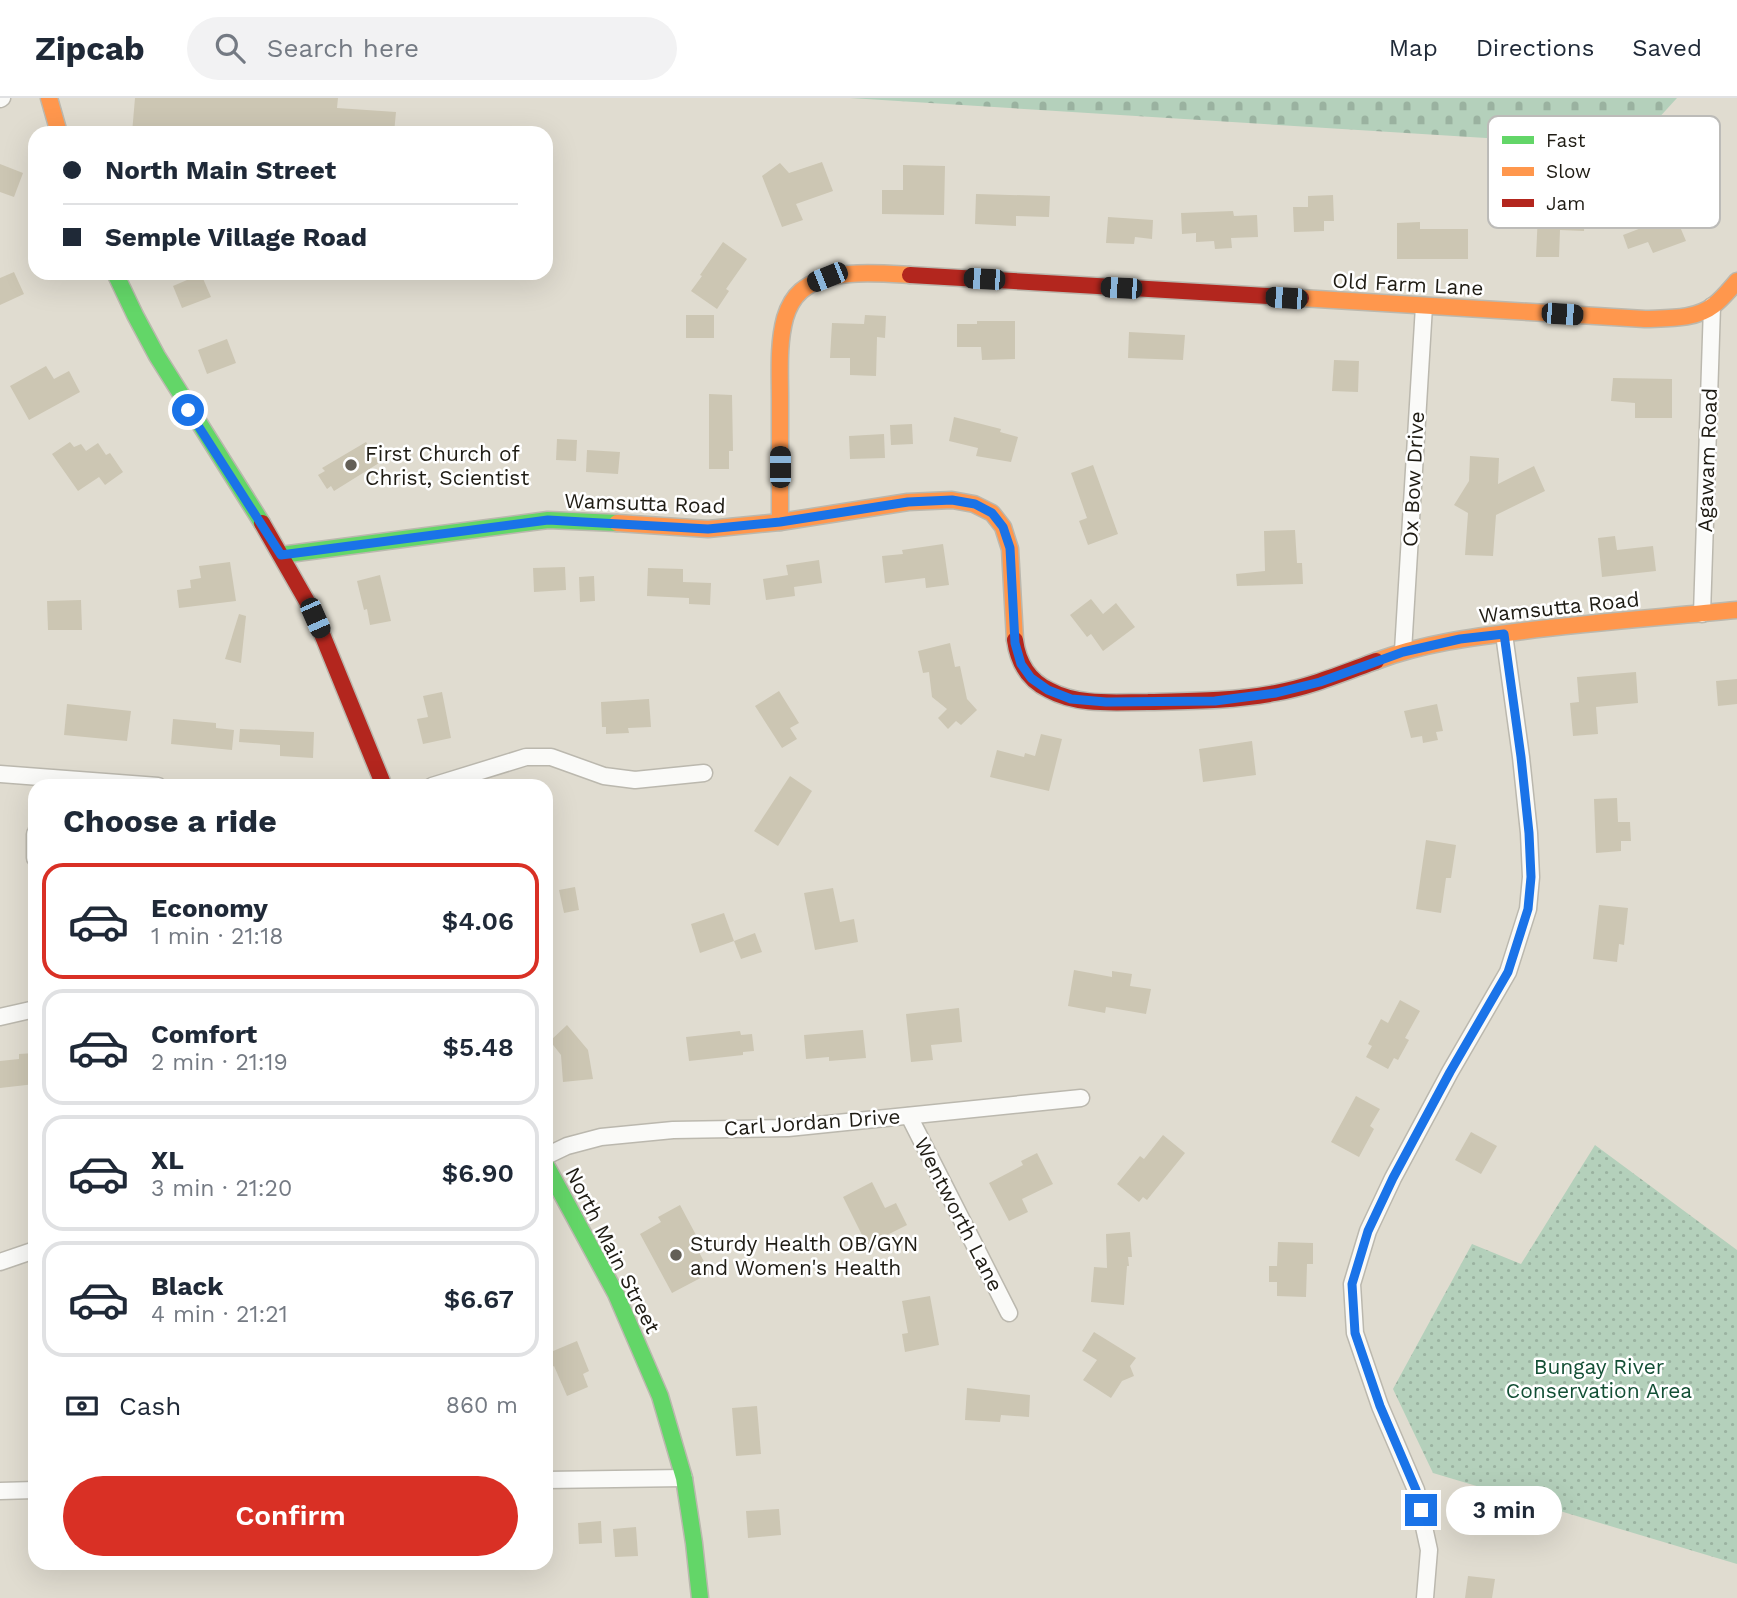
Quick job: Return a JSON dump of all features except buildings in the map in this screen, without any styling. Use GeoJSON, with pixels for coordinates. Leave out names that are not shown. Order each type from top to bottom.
{"type":"FeatureCollection","features":[{"type":"Feature","properties":{"kind":"street"},"geometry":{"type":"LineString","coordinates":[[49,98],[57,126]]}},
{"type":"Feature","properties":{"kind":"street","name":"Old Farm Lane"},"geometry":{"type":"LineString","coordinates":[[780,522],[782,331],[787,310],[795,296],[811,283],[827,277],[846,273],[873,273],[1645,319],[1696,314],[1712,306],[1737,281]]}},
{"type":"Feature","properties":{"kind":"street"},"geometry":{"type":"LineString","coordinates":[[118,280],[128,305],[174,386],[281,555],[311,608],[344,682],[381,779]]}},
{"type":"Feature","properties":{"kind":"street","name":"Ox Bow Drive"},"geometry":{"type":"LineString","coordinates":[[1403,652],[1424,306]]}},
{"type":"Feature","properties":{"kind":"street","name":"Agawam Road"},"geometry":{"type":"LineString","coordinates":[[1702,614],[1712,306]]}},
{"type":"Feature","properties":{"kind":"street","name":"Wamsutta Road"},"geometry":{"type":"LineString","coordinates":[[281,555],[548,520],[708,529],[780,522],[930,500],[975,504],[992,513],[1003,527],[1010,548],[1015,643],[1021,664],[1031,678],[1048,690],[1071,699],[1106,702],[1215,701],[1276,693],[1320,682],[1403,652],[1460,639],[1737,610]]}},
{"type":"Feature","properties":{"kind":"street"},"geometry":{"type":"LineString","coordinates":[[1425,1598],[1429,1550],[1416,1490],[1380,1406],[1355,1333],[1352,1284],[1368,1231],[1393,1178],[1508,972],[1528,909],[1531,877],[1529,833],[1504,634]]}},
{"type":"Feature","properties":{"kind":"street"},"geometry":{"type":"LineString","coordinates":[[455,779],[526,757],[551,757],[604,776],[635,780],[704,773]]}},
{"type":"Feature","properties":{"kind":"street"},"geometry":{"type":"LineString","coordinates":[[0,774],[28,779]]}},
{"type":"Feature","properties":{"kind":"street"},"geometry":{"type":"LineString","coordinates":[[0,1017],[28,1011]]}},
{"type":"Feature","properties":{"kind":"street","name":"Carl Jordan Drive"},"geometry":{"type":"LineString","coordinates":[[553,1153],[601,1137],[673,1130],[788,1128],[1081,1098]]}},
{"type":"Feature","properties":{"kind":"street","name":"Wentworth Lane"},"geometry":{"type":"LineString","coordinates":[[909,1116],[1009,1313]]}},
{"type":"Feature","properties":{"kind":"street","name":"North Main Street"},"geometry":{"type":"LineString","coordinates":[[553,1178],[616,1294],[660,1396],[684,1478],[700,1598]]}},
{"type":"Feature","properties":{"kind":"street"},"geometry":{"type":"LineString","coordinates":[[0,1262],[28,1252]]}},
{"type":"Feature","properties":{"kind":"street"},"geometry":{"type":"LineString","coordinates":[[553,1480],[684,1478]]}},
{"type":"Feature","properties":{"kind":"street"},"geometry":{"type":"LineString","coordinates":[[0,1490],[28,1490]]}},
{"type":"Feature","properties":{"kind":"green space"},"geometry":{"type":"Polygon","coordinates":[[[850,98],[1677,98],[1661,116],[1488,116],[1488,138],[850,98]]]}},
{"type":"Feature","properties":{"kind":"green space","name":"Bungay River Conservation Area"},"geometry":{"type":"Polygon","coordinates":[[[1595,1145],[1737,1250],[1737,1564],[1433,1473],[1393,1389],[1472,1244],[1521,1264],[1595,1145]]]}},
{"type":"Feature","properties":{"kind":"traffic: fast"},"geometry":{"type":"LineString","coordinates":[[118,280],[157,356],[262,523]]}},
{"type":"Feature","properties":{"kind":"traffic: fast"},"geometry":{"type":"LineString","coordinates":[[281,555],[548,520],[617,523]]}},
{"type":"Feature","properties":{"kind":"traffic: fast"},"geometry":{"type":"LineString","coordinates":[[553,1178],[616,1294],[660,1396],[684,1478],[700,1598]]}},
{"type":"Feature","properties":{"kind":"traffic: slow"},"geometry":{"type":"LineString","coordinates":[[49,98],[57,126]]}},
{"type":"Feature","properties":{"kind":"traffic: slow"},"geometry":{"type":"LineString","coordinates":[[780,522],[780,348],[785,318],[791,303],[801,291],[812,284],[839,275],[910,275]]}},
{"type":"Feature","properties":{"kind":"traffic: slow"},"geometry":{"type":"LineString","coordinates":[[1301,298],[1663,319],[1690,316],[1707,310],[1737,281]]}},
{"type":"Feature","properties":{"kind":"traffic: slow"},"geometry":{"type":"LineString","coordinates":[[617,523],[708,529],[780,522],[908,502],[952,500],[974,504],[992,513],[1003,527],[1010,549],[1015,640]]}},
{"type":"Feature","properties":{"kind":"traffic: slow"},"geometry":{"type":"LineString","coordinates":[[1376,661],[1430,645],[1486,636],[1737,610]]}},
{"type":"Feature","properties":{"kind":"traffic: jam"},"geometry":{"type":"LineString","coordinates":[[910,275],[1301,298]]}},
{"type":"Feature","properties":{"kind":"traffic: jam"},"geometry":{"type":"LineString","coordinates":[[262,523],[313,612],[381,779]]}},
{"type":"Feature","properties":{"kind":"traffic: jam"},"geometry":{"type":"LineString","coordinates":[[1015,640],[1022,663],[1035,681],[1060,695],[1097,702],[1196,701],[1259,696],[1314,683],[1376,661]]}},
{"type":"Feature","properties":{"kind":"place","name":"First Church of Christ, Scientist"},"geometry":{"type":"Point","coordinates":[351,465]}},
{"type":"Feature","properties":{"kind":"place","name":"Sturdy Health OB/GYN and Women's Health"},"geometry":{"type":"Point","coordinates":[676,1255]}},
{"type":"Feature","properties":{"kind":"route"},"geometry":{"type":"LineString","coordinates":[[188,410],[281,555],[548,520],[708,529],[780,522],[908,502],[952,500],[975,504],[992,513],[1003,527],[1010,548],[1015,643],[1021,664],[1031,678],[1048,690],[1071,699],[1106,702],[1215,701],[1276,693],[1320,682],[1403,652],[1460,639],[1504,634],[1529,833],[1531,877],[1528,909],[1508,972],[1393,1178],[1368,1231],[1352,1284],[1355,1333],[1380,1406],[1416,1490],[1421,1510]]}}]}
